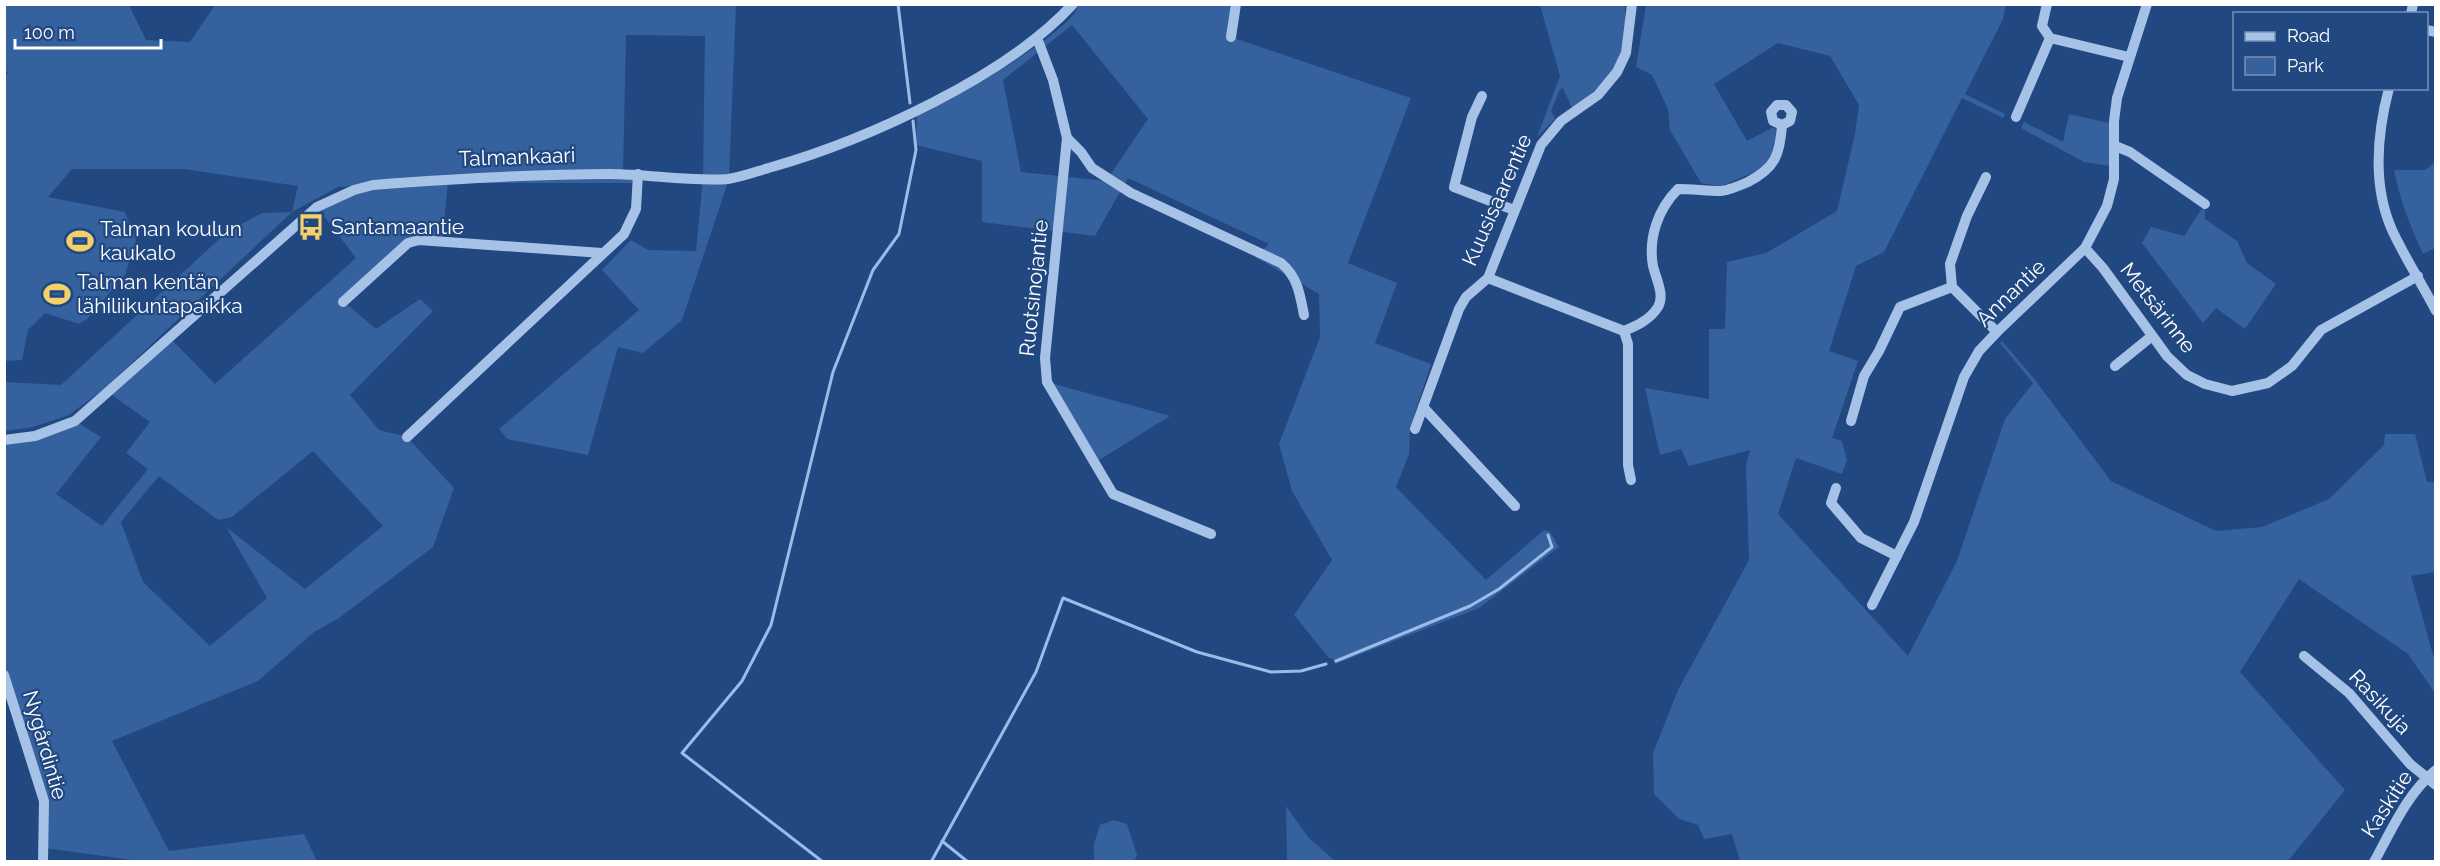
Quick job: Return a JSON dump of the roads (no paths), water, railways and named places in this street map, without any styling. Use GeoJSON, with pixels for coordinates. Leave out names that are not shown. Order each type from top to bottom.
{"type":"FeatureCollection","features":[{"type":"Feature","properties":{"kind":"street","name":"Talmankaari"},"geometry":{"type":"LineString","coordinates":[[4,440],[35,436],[75,421],[317,207],[354,190],[373,185],[532,174],[638,174],[729,179],[816,154],[917,110],[982,75],[1037,38],[1055,24],[1073,4]]}},
{"type":"Feature","properties":{"kind":"street"},"geometry":{"type":"LineString","coordinates":[[1231,37],[1236,4]]}},
{"type":"Feature","properties":{"kind":"street","name":"Kuusisaarentie"},"geometry":{"type":"LineString","coordinates":[[1415,429],[1459,309],[1466,297],[1488,278],[1541,146],[1549,133],[1561,121],[1598,95],[1617,72],[1626,53],[1632,4]]}},
{"type":"Feature","properties":{"kind":"street"},"geometry":{"type":"LineString","coordinates":[[2047,4],[2042,26],[2050,38],[2129,57]]}},
{"type":"Feature","properties":{"kind":"street","name":"Annantie"},"geometry":{"type":"LineString","coordinates":[[1872,605],[1914,522],[1964,377],[1979,351],[2085,248],[2107,206],[2114,179],[2114,121],[2117,98],[2147,4]]}},
{"type":"Feature","properties":{"kind":"street","name":"Ruotsinojantie"},"geometry":{"type":"LineString","coordinates":[[1037,38],[1053,81],[1067,138],[1045,358],[1047,382],[1113,494],[1212,534]]}},
{"type":"Feature","properties":{"kind":"street"},"geometry":{"type":"LineString","coordinates":[[2016,117],[2050,38]]}},
{"type":"Feature","properties":{"kind":"street"},"geometry":{"type":"LineString","coordinates":[[2389,90],[2378,140],[2380,182],[2391,227],[2436,311]]}},
{"type":"Feature","properties":{"kind":"street"},"geometry":{"type":"LineString","coordinates":[[1482,96],[1473,117],[1454,188],[1514,210]]}},
{"type":"Feature","properties":{"kind":"street"},"geometry":{"type":"LineString","coordinates":[[1488,278],[1623,331],[1644,321],[1659,306],[1661,298],[1651,252],[1652,236],[1668,199],[1678,189],[1722,191],[1736,188],[1762,175],[1773,165],[1778,153],[1782,125]]}},
{"type":"Feature","properties":{"kind":"street"},"geometry":{"type":"LineString","coordinates":[[1067,138],[1092,168],[1131,193],[1281,263],[1294,277],[1304,315]]}},
{"type":"Feature","properties":{"kind":"street"},"geometry":{"type":"LineString","coordinates":[[2115,146],[2130,152],[2205,204]]}},
{"type":"Feature","properties":{"kind":"street"},"geometry":{"type":"LineString","coordinates":[[406,437],[624,234],[636,209],[638,174]]}},
{"type":"Feature","properties":{"kind":"street"},"geometry":{"type":"LineString","coordinates":[[1986,177],[1967,216],[1950,264],[1952,287],[1997,332]]}},
{"type":"Feature","properties":{"kind":"street"},"geometry":{"type":"LineString","coordinates":[[343,302],[408,243],[419,240],[602,253]]}},
{"type":"Feature","properties":{"kind":"street","name":"Metsärinne"},"geometry":{"type":"LineString","coordinates":[[2085,248],[2103,268],[2167,356],[2187,375],[2205,384],[2232,391],[2268,383],[2292,366],[2321,330],[2418,276]]}},
{"type":"Feature","properties":{"kind":"street"},"geometry":{"type":"LineString","coordinates":[[1851,421],[1864,376],[1900,307],[1952,287]]}},
{"type":"Feature","properties":{"kind":"street"},"geometry":{"type":"LineString","coordinates":[[1623,331],[1628,344],[1628,465],[1631,480]]}},
{"type":"Feature","properties":{"kind":"street"},"geometry":{"type":"LineString","coordinates":[[2115,366],[2152,336]]}},
{"type":"Feature","properties":{"kind":"street"},"geometry":{"type":"LineString","coordinates":[[1423,407],[1515,506]]}},
{"type":"Feature","properties":{"kind":"street"},"geometry":{"type":"LineString","coordinates":[[1836,488],[1832,503],[1861,538],[1897,556]]}},
{"type":"Feature","properties":{"kind":"street","name":"Rasikuja"},"geometry":{"type":"LineString","coordinates":[[2304,656],[2349,693],[2410,764],[2436,785]]}},
{"type":"Feature","properties":{"kind":"street","name":"Nygårdintie"},"geometry":{"type":"LineString","coordinates":[[4,675],[39,778],[44,801],[43,861]]}},
{"type":"Feature","properties":{"kind":"street","name":"Kaskitie"},"geometry":{"type":"LineString","coordinates":[[2374,861],[2401,814],[2426,778],[2436,770]]}},
{"type":"Feature","properties":{"kind":"waterway"},"geometry":{"type":"LineString","coordinates":[[898,4],[910,103]]}},
{"type":"Feature","properties":{"kind":"waterway"},"geometry":{"type":"LineString","coordinates":[[823,862],[682,753],[742,681],[771,625],[833,372],[873,270],[899,234],[916,150],[913,121]]}},
{"type":"Feature","properties":{"kind":"waterway"},"geometry":{"type":"LineString","coordinates":[[1336,661],[1470,606],[1499,589],[1552,547],[1548,535]]}},
{"type":"Feature","properties":{"kind":"waterway"},"geometry":{"type":"LineString","coordinates":[[931,862],[1036,672],[1063,598],[1197,652],[1271,672],[1301,671],[1326,664]]}},
{"type":"Feature","properties":{"kind":"waterway"},"geometry":{"type":"LineString","coordinates":[[942,841],[968,862]]}},
{"type":"Feature","properties":{"kind":"place","name":"Santamaantie"},"geometry":{"type":"Point","coordinates":[311,227]}},
{"type":"Feature","properties":{"kind":"place","name":"Talman koulun kaukalo"},"geometry":{"type":"Point","coordinates":[80,241]}},
{"type":"Feature","properties":{"kind":"place","name":"Talman kentän lähiliikuntapaikka"},"geometry":{"type":"Point","coordinates":[57,294]}}]}
